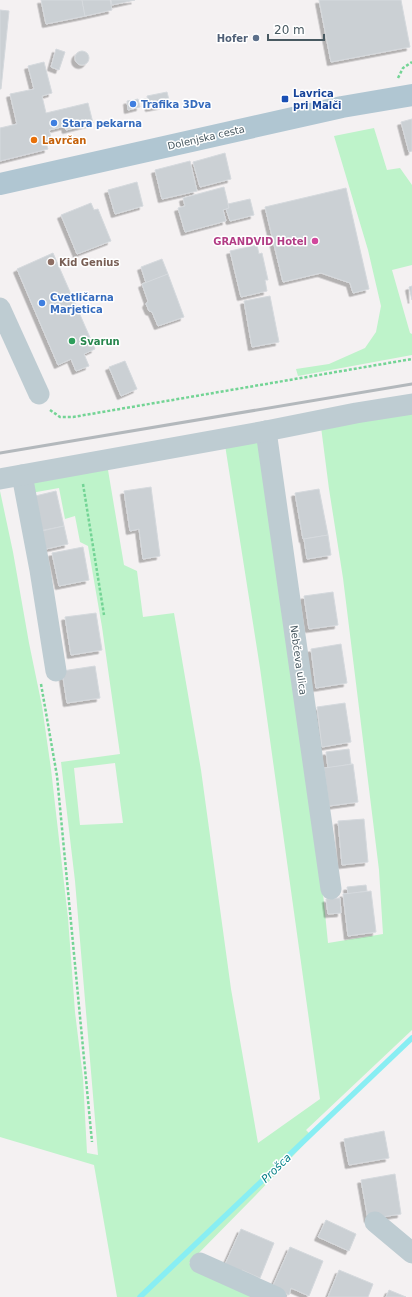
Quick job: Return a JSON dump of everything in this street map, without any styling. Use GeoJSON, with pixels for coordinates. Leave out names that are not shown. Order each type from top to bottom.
{"type":"FeatureCollection","features":[{"type":"Feature","properties":{"kind":"main road","name":"Dolenjska cesta"},"geometry":{"type":"LineString","coordinates":[[0,184],[342,107],[412,95]]}},
{"type":"Feature","properties":{"kind":"street"},"geometry":{"type":"LineString","coordinates":[[0,308],[39,394]]}},
{"type":"Feature","properties":{"kind":"street"},"geometry":{"type":"LineString","coordinates":[[0,479],[412,404]]}},
{"type":"Feature","properties":{"kind":"street","name":"Nebčeva ulica"},"geometry":{"type":"LineString","coordinates":[[266,431],[331,889]]}},
{"type":"Feature","properties":{"kind":"street"},"geometry":{"type":"LineString","coordinates":[[22,475],[40,570],[48,676]]}},
{"type":"Feature","properties":{"kind":"street"},"geometry":{"type":"LineString","coordinates":[[375,1222],[412,1253]]}},
{"type":"Feature","properties":{"kind":"street"},"geometry":{"type":"LineString","coordinates":[[200,1263],[276,1297]]}},
{"type":"Feature","properties":{"kind":"path"},"geometry":{"type":"LineString","coordinates":[[39,394],[53,413],[60,417],[73,417],[412,359]]}},
{"type":"Feature","properties":{"kind":"path"},"geometry":{"type":"LineString","coordinates":[[79,464],[104,615]]}},
{"type":"Feature","properties":{"kind":"path"},"geometry":{"type":"LineString","coordinates":[[48,676],[92,1142]]}},
{"type":"Feature","properties":{"kind":"green space"},"geometry":{"type":"Polygon","coordinates":[[[374,128],[387,170],[400,168],[412,185],[412,265],[392,270],[410,333],[412,334],[412,355],[298,376],[296,369],[329,364],[365,348],[376,332],[381,306],[368,250],[334,136],[374,128]]]}},
{"type":"Feature","properties":{"kind":"green space"},"geometry":{"type":"Polygon","coordinates":[[[412,409],[412,1030],[306,1130],[312,1136],[189,1263],[240,1290],[257,1297],[117,1297],[94,1165],[0,1137],[0,491],[42,706],[51,769],[68,918],[75,1012],[83,1078],[87,1153],[98,1155],[75,881],[61,762],[120,754],[102,627],[88,546],[80,542],[75,516],[65,519],[59,488],[31,493],[28,479],[107,464],[124,565],[137,571],[143,617],[174,613],[201,770],[231,989],[258,1143],[320,1099],[260,668],[225,445],[261,438],[323,893],[328,943],[383,934],[379,870],[343,578],[321,427],[412,409]],[[115,763],[74,768],[80,825],[123,823],[115,763]]]}},
{"type":"Feature","properties":{"kind":"building"},"geometry":{"type":"Polygon","coordinates":[[[41,0],[82,0],[85,16],[46,24],[41,0]]]}},
{"type":"Feature","properties":{"kind":"building"},"geometry":{"type":"Polygon","coordinates":[[[82,0],[110,0],[112,10],[85,16],[82,0]]]}},
{"type":"Feature","properties":{"kind":"building"},"geometry":{"type":"Polygon","coordinates":[[[111,0],[135,0],[112,5],[111,0]]]}},
{"type":"Feature","properties":{"kind":"building"},"geometry":{"type":"Polygon","coordinates":[[[319,0],[401,0],[410,47],[331,62],[319,0]]]}},
{"type":"Feature","properties":{"kind":"building"},"geometry":{"type":"Polygon","coordinates":[[[0,10],[9,11],[1,89],[0,89],[0,10]]]}},
{"type":"Feature","properties":{"kind":"building"},"geometry":{"type":"Polygon","coordinates":[[[56,49],[65,52],[59,70],[51,67],[56,49]]]}},
{"type":"Feature","properties":{"kind":"building"},"geometry":{"type":"Polygon","coordinates":[[[79,51],[85,51],[89,55],[89,61],[85,65],[79,65],[75,61],[75,55],[79,51]]]}},
{"type":"Feature","properties":{"kind":"building"},"geometry":{"type":"Polygon","coordinates":[[[44,62],[52,93],[42,96],[46,113],[88,103],[93,123],[66,130],[65,126],[49,130],[51,138],[45,139],[48,149],[0,161],[0,128],[17,124],[10,94],[34,89],[28,66],[44,62]]]}},
{"type":"Feature","properties":{"kind":"building"},"geometry":{"type":"Polygon","coordinates":[[[167,92],[170,104],[149,108],[147,96],[167,92]]]}},
{"type":"Feature","properties":{"kind":"building","name":"Trafika 3Dva"},"geometry":{"type":"Polygon","coordinates":[[[138,99],[140,107],[128,110],[127,101],[138,99]]]}},
{"type":"Feature","properties":{"kind":"building"},"geometry":{"type":"Polygon","coordinates":[[[412,119],[412,151],[409,152],[401,122],[412,119]]]}},
{"type":"Feature","properties":{"kind":"building"},"geometry":{"type":"Polygon","coordinates":[[[225,153],[231,179],[200,187],[193,162],[225,153]]]}},
{"type":"Feature","properties":{"kind":"building"},"geometry":{"type":"Polygon","coordinates":[[[190,161],[197,191],[162,199],[155,170],[190,161]]]}},
{"type":"Feature","properties":{"kind":"building"},"geometry":{"type":"Polygon","coordinates":[[[137,182],[143,206],[115,214],[108,190],[137,182]]]}},
{"type":"Feature","properties":{"kind":"building"},"geometry":{"type":"Polygon","coordinates":[[[224,187],[229,208],[223,210],[226,221],[185,232],[178,208],[185,206],[183,198],[224,187]]]}},
{"type":"Feature","properties":{"kind":"building","name":"GRANDVID Hotel"},"geometry":{"type":"Polygon","coordinates":[[[346,188],[369,289],[353,293],[350,283],[321,273],[283,282],[265,207],[346,188]]]}},
{"type":"Feature","properties":{"kind":"building"},"geometry":{"type":"Polygon","coordinates":[[[250,199],[254,215],[230,221],[226,209],[229,208],[228,204],[250,199]]]}},
{"type":"Feature","properties":{"kind":"building"},"geometry":{"type":"Polygon","coordinates":[[[91,203],[94,210],[98,209],[111,241],[77,254],[61,215],[91,203]]]}},
{"type":"Feature","properties":{"kind":"building"},"geometry":{"type":"Polygon","coordinates":[[[257,245],[259,254],[262,253],[268,280],[265,280],[267,291],[241,297],[230,251],[257,245]]]}},
{"type":"Feature","properties":{"kind":"building"},"geometry":{"type":"Polygon","coordinates":[[[53,253],[95,349],[84,354],[89,366],[76,371],[71,359],[58,365],[17,269],[53,253]]]}},
{"type":"Feature","properties":{"kind":"building"},"geometry":{"type":"Polygon","coordinates":[[[162,259],[168,274],[146,283],[141,267],[162,259]]]}},
{"type":"Feature","properties":{"kind":"building"},"geometry":{"type":"Polygon","coordinates":[[[168,274],[184,317],[158,326],[152,312],[149,311],[146,304],[148,301],[142,284],[168,274]]]}},
{"type":"Feature","properties":{"kind":"building"},"geometry":{"type":"Polygon","coordinates":[[[412,286],[412,300],[409,287],[412,286]]]}},
{"type":"Feature","properties":{"kind":"building"},"geometry":{"type":"Polygon","coordinates":[[[270,296],[279,342],[252,347],[244,301],[270,296]]]}},
{"type":"Feature","properties":{"kind":"building"},"geometry":{"type":"Polygon","coordinates":[[[125,361],[137,389],[121,396],[109,367],[125,361]]]}},
{"type":"Feature","properties":{"kind":"building"},"geometry":{"type":"Polygon","coordinates":[[[151,487],[160,556],[143,559],[139,529],[130,531],[124,491],[151,487]]]}},
{"type":"Feature","properties":{"kind":"building"},"geometry":{"type":"Polygon","coordinates":[[[319,489],[328,535],[303,539],[295,493],[319,489]]]}},
{"type":"Feature","properties":{"kind":"building"},"geometry":{"type":"Polygon","coordinates":[[[56,491],[64,526],[39,531],[31,497],[56,491]]]}},
{"type":"Feature","properties":{"kind":"building"},"geometry":{"type":"Polygon","coordinates":[[[64,526],[68,544],[46,549],[42,531],[64,526]]]}},
{"type":"Feature","properties":{"kind":"building"},"geometry":{"type":"Polygon","coordinates":[[[328,535],[331,555],[307,559],[304,539],[328,535]]]}},
{"type":"Feature","properties":{"kind":"building"},"geometry":{"type":"Polygon","coordinates":[[[83,547],[89,580],[59,586],[52,553],[83,547]]]}},
{"type":"Feature","properties":{"kind":"building"},"geometry":{"type":"Polygon","coordinates":[[[333,592],[338,625],[309,629],[304,596],[333,592]]]}},
{"type":"Feature","properties":{"kind":"building"},"geometry":{"type":"Polygon","coordinates":[[[96,613],[102,650],[71,655],[65,617],[96,613]]]}},
{"type":"Feature","properties":{"kind":"building"},"geometry":{"type":"Polygon","coordinates":[[[341,644],[347,683],[316,688],[311,649],[341,644]]]}},
{"type":"Feature","properties":{"kind":"building"},"geometry":{"type":"Polygon","coordinates":[[[95,666],[100,698],[67,703],[62,671],[95,666]]]}},
{"type":"Feature","properties":{"kind":"building"},"geometry":{"type":"Polygon","coordinates":[[[345,703],[351,742],[322,747],[317,707],[345,703]]]}},
{"type":"Feature","properties":{"kind":"building"},"geometry":{"type":"Polygon","coordinates":[[[349,749],[351,764],[328,768],[326,752],[349,749]]]}},
{"type":"Feature","properties":{"kind":"building"},"geometry":{"type":"Polygon","coordinates":[[[353,764],[358,802],[329,806],[324,768],[353,764]]]}},
{"type":"Feature","properties":{"kind":"building"},"geometry":{"type":"Polygon","coordinates":[[[364,819],[368,862],[342,865],[338,821],[364,819]]]}},
{"type":"Feature","properties":{"kind":"building"},"geometry":{"type":"Polygon","coordinates":[[[366,885],[367,891],[348,894],[347,887],[366,885]]]}},
{"type":"Feature","properties":{"kind":"building"},"geometry":{"type":"Polygon","coordinates":[[[371,891],[376,932],[348,936],[343,894],[371,891]]]}},
{"type":"Feature","properties":{"kind":"building"},"geometry":{"type":"Polygon","coordinates":[[[340,898],[341,913],[328,914],[326,899],[340,898]]]}},
{"type":"Feature","properties":{"kind":"building"},"geometry":{"type":"Polygon","coordinates":[[[384,1131],[389,1158],[349,1165],[344,1139],[384,1131]]]}},
{"type":"Feature","properties":{"kind":"building"},"geometry":{"type":"Polygon","coordinates":[[[395,1174],[401,1214],[368,1219],[361,1180],[395,1174]]]}},
{"type":"Feature","properties":{"kind":"building"},"geometry":{"type":"Polygon","coordinates":[[[326,1220],[356,1234],[349,1251],[318,1237],[326,1220]]]}},
{"type":"Feature","properties":{"kind":"building"},"geometry":{"type":"Polygon","coordinates":[[[241,1229],[274,1243],[260,1278],[242,1270],[240,1276],[223,1269],[241,1229]]]}},
{"type":"Feature","properties":{"kind":"building"},"geometry":{"type":"Polygon","coordinates":[[[290,1247],[323,1261],[309,1296],[291,1288],[289,1295],[272,1288],[290,1247]]]}},
{"type":"Feature","properties":{"kind":"building"},"geometry":{"type":"Polygon","coordinates":[[[339,1270],[373,1284],[368,1297],[328,1297],[339,1270]]]}},
{"type":"Feature","properties":{"kind":"building"},"geometry":{"type":"Polygon","coordinates":[[[389,1290],[406,1297],[386,1297],[389,1290]]]}},
{"type":"Feature","properties":{"kind":"waterway","name":"Prošca"},"geometry":{"type":"LineString","coordinates":[[140,1297],[412,1038]]}},
{"type":"Feature","properties":{"kind":"railway"},"geometry":{"type":"LineString","coordinates":[[0,453],[412,384]]}},
{"type":"Feature","properties":{"kind":"place","name":"Hofer"},"geometry":{"type":"Point","coordinates":[256,38]}},
{"type":"Feature","properties":{"kind":"place","name":"Lavrica pri Malči"},"geometry":{"type":"Point","coordinates":[285,99]}},
{"type":"Feature","properties":{"kind":"place","name":"Trafika 3Dva"},"geometry":{"type":"Point","coordinates":[133,104]}},
{"type":"Feature","properties":{"kind":"place","name":"Stara pekarna"},"geometry":{"type":"Point","coordinates":[54,123]}},
{"type":"Feature","properties":{"kind":"place","name":"Lavrčan"},"geometry":{"type":"Point","coordinates":[34,140]}},
{"type":"Feature","properties":{"kind":"place","name":"GRANDVID Hotel"},"geometry":{"type":"Point","coordinates":[315,241]}},
{"type":"Feature","properties":{"kind":"place","name":"Kid Genius"},"geometry":{"type":"Point","coordinates":[51,262]}},
{"type":"Feature","properties":{"kind":"place","name":"Cvetličarna Marjetica"},"geometry":{"type":"Point","coordinates":[42,303]}},
{"type":"Feature","properties":{"kind":"place","name":"Svarun"},"geometry":{"type":"Point","coordinates":[72,341]}}]}
